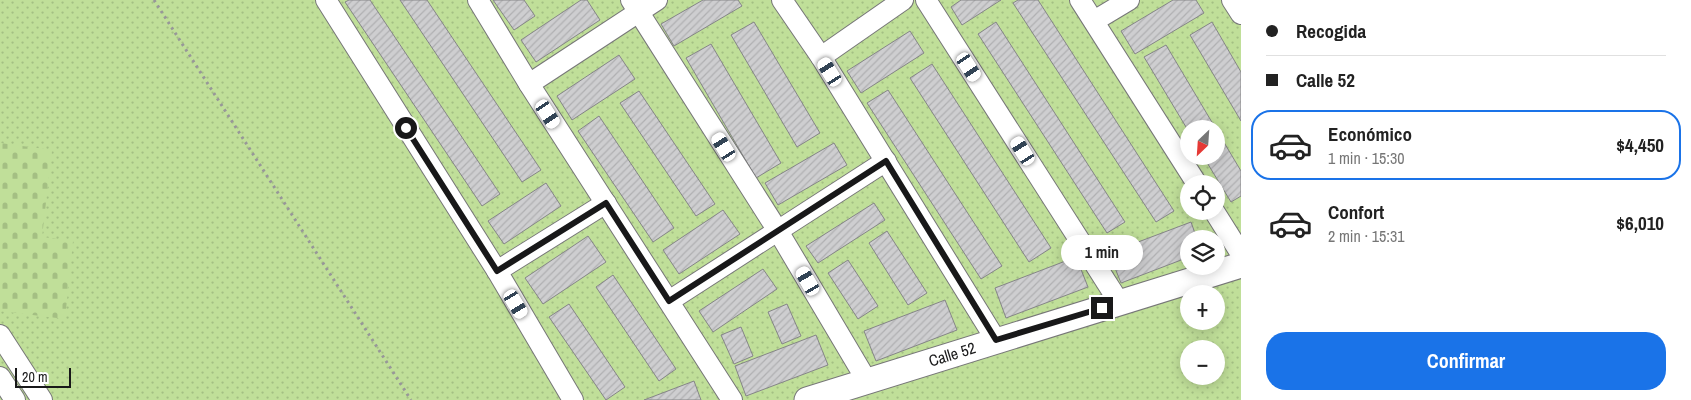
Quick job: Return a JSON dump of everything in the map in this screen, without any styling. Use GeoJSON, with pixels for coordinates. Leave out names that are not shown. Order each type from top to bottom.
{"type":"FeatureCollection","features":[{"type":"Feature","properties":{"kind":"street"},"geometry":{"type":"LineString","coordinates":[[326,0],[497,271],[573,400]]}},
{"type":"Feature","properties":{"kind":"street"},"geometry":{"type":"LineString","coordinates":[[478,0],[529,84],[732,400]]}},
{"type":"Feature","properties":{"kind":"street"},"geometry":{"type":"LineString","coordinates":[[529,84],[635,6],[657,0]]}},
{"type":"Feature","properties":{"kind":"street"},"geometry":{"type":"LineString","coordinates":[[782,0],[821,57],[996,340]]}},
{"type":"Feature","properties":{"kind":"street"},"geometry":{"type":"LineString","coordinates":[[821,57],[903,0]]}},
{"type":"Feature","properties":{"kind":"street"},"geometry":{"type":"LineString","coordinates":[[926,0],[1119,302]]}},
{"type":"Feature","properties":{"kind":"street"},"geometry":{"type":"LineString","coordinates":[[1080,0],[1190,175]]}},
{"type":"Feature","properties":{"kind":"street"},"geometry":{"type":"LineString","coordinates":[[1094,21],[1129,0]]}},
{"type":"Feature","properties":{"kind":"street"},"geometry":{"type":"LineString","coordinates":[[1232,0],[1241,14]]}},
{"type":"Feature","properties":{"kind":"street"},"geometry":{"type":"LineString","coordinates":[[635,6],[778,231],[866,381]]}},
{"type":"Feature","properties":{"kind":"street"},"geometry":{"type":"LineString","coordinates":[[669,301],[886,161]]}},
{"type":"Feature","properties":{"kind":"street"},"geometry":{"type":"LineString","coordinates":[[497,271],[606,203]]}},
{"type":"Feature","properties":{"kind":"street"},"geometry":{"type":"LineString","coordinates":[[1220,220],[1241,254]]}},
{"type":"Feature","properties":{"kind":"street","name":"Calle 52"},"geometry":{"type":"LineString","coordinates":[[807,400],[1241,265]]}},
{"type":"Feature","properties":{"kind":"street"},"geometry":{"type":"LineString","coordinates":[[0,335],[42,400]]}},
{"type":"Feature","properties":{"kind":"street"},"geometry":{"type":"LineString","coordinates":[[0,377],[15,400]]}},
{"type":"Feature","properties":{"kind":"path"},"geometry":{"type":"LineString","coordinates":[[154,0],[411,400]]}},
{"type":"Feature","properties":{"kind":"green space"},"geometry":{"type":"Polygon","coordinates":[[[0,0],[1241,0],[1241,400],[0,400],[0,0]]]}},
{"type":"Feature","properties":{"kind":"green space"},"geometry":{"type":"Polygon","coordinates":[[[0,143],[52,150],[42,237],[73,241],[65,319],[0,311],[0,143]]]}},
{"type":"Feature","properties":{"kind":"building"},"geometry":{"type":"Polygon","coordinates":[[[349,0],[370,0],[500,194],[482,206],[345,2],[349,0]]]}},
{"type":"Feature","properties":{"kind":"building"},"geometry":{"type":"Polygon","coordinates":[[[400,0],[427,0],[541,170],[522,182],[400,0]]]}},
{"type":"Feature","properties":{"kind":"building"},"geometry":{"type":"Polygon","coordinates":[[[493,0],[524,0],[535,16],[514,30],[493,0]]]}},
{"type":"Feature","properties":{"kind":"building"},"geometry":{"type":"Polygon","coordinates":[[[581,0],[587,0],[600,20],[536,62],[521,40],[581,0]]]}},
{"type":"Feature","properties":{"kind":"building"},"geometry":{"type":"Polygon","coordinates":[[[703,0],[738,0],[742,6],[674,46],[661,24],[703,0]]]}},
{"type":"Feature","properties":{"kind":"building"},"geometry":{"type":"Polygon","coordinates":[[[961,0],[1001,0],[962,25],[951,7],[961,0]]]}},
{"type":"Feature","properties":{"kind":"building"},"geometry":{"type":"Polygon","coordinates":[[[1018,0],[1038,0],[1174,211],[1156,222],[1013,3],[1018,0]]]}},
{"type":"Feature","properties":{"kind":"building"},"geometry":{"type":"Polygon","coordinates":[[[1173,0],[1196,0],[1204,13],[1135,54],[1121,31],[1173,0]]]}},
{"type":"Feature","properties":{"kind":"building"},"geometry":{"type":"Polygon","coordinates":[[[754,22],[820,133],[797,147],[731,35],[754,22]]]}},
{"type":"Feature","properties":{"kind":"building"},"geometry":{"type":"Polygon","coordinates":[[[996,22],[1125,222],[1107,233],[978,34],[996,22]]]}},
{"type":"Feature","properties":{"kind":"building"},"geometry":{"type":"Polygon","coordinates":[[[1212,22],[1241,72],[1241,121],[1190,35],[1212,22]]]}},
{"type":"Feature","properties":{"kind":"building"},"geometry":{"type":"Polygon","coordinates":[[[910,31],[924,53],[861,93],[847,71],[910,31]]]}},
{"type":"Feature","properties":{"kind":"building"},"geometry":{"type":"Polygon","coordinates":[[[711,44],[781,163],[756,178],[686,58],[711,44]]]}},
{"type":"Feature","properties":{"kind":"building"},"geometry":{"type":"Polygon","coordinates":[[[1166,45],[1211,120],[1182,120],[1144,57],[1166,45]]]}},
{"type":"Feature","properties":{"kind":"building"},"geometry":{"type":"Polygon","coordinates":[[[619,55],[635,79],[572,120],[557,96],[619,55]]]}},
{"type":"Feature","properties":{"kind":"building"},"geometry":{"type":"Polygon","coordinates":[[[932,64],[1051,248],[1029,262],[910,78],[932,64]]]}},
{"type":"Feature","properties":{"kind":"building"},"geometry":{"type":"Polygon","coordinates":[[[888,90],[1002,266],[981,279],[867,103],[888,90]]]}},
{"type":"Feature","properties":{"kind":"building"},"geometry":{"type":"Polygon","coordinates":[[[639,91],[715,204],[696,216],[620,103],[639,91]]]}},
{"type":"Feature","properties":{"kind":"building"},"geometry":{"type":"Polygon","coordinates":[[[599,116],[674,228],[653,242],[578,131],[599,116]]]}},
{"type":"Feature","properties":{"kind":"building"},"geometry":{"type":"Polygon","coordinates":[[[834,143],[847,165],[778,205],[765,183],[834,143]]]}},
{"type":"Feature","properties":{"kind":"building"},"geometry":{"type":"Polygon","coordinates":[[[1225,144],[1241,171],[1241,196],[1231,202],[1225,192],[1225,175],[1215,175],[1208,165],[1225,165],[1225,144]]]}},
{"type":"Feature","properties":{"kind":"building"},"geometry":{"type":"Polygon","coordinates":[[[546,183],[561,206],[504,244],[488,221],[546,183]]]}},
{"type":"Feature","properties":{"kind":"building"},"geometry":{"type":"Polygon","coordinates":[[[874,203],[885,220],[818,263],[806,246],[874,203]]]}},
{"type":"Feature","properties":{"kind":"building"},"geometry":{"type":"Polygon","coordinates":[[[723,210],[740,234],[679,274],[663,250],[723,210]]]}},
{"type":"Feature","properties":{"kind":"building"},"geometry":{"type":"Polygon","coordinates":[[[1191,222],[1194,230],[1180,230],[1180,260],[1121,283],[1109,253],[1191,222]]]}},
{"type":"Feature","properties":{"kind":"building"},"geometry":{"type":"Polygon","coordinates":[[[887,231],[927,293],[908,305],[869,243],[887,231]]]}},
{"type":"Feature","properties":{"kind":"building"},"geometry":{"type":"Polygon","coordinates":[[[588,236],[606,262],[543,304],[525,278],[588,236]]]}},
{"type":"Feature","properties":{"kind":"building"},"geometry":{"type":"Polygon","coordinates":[[[1076,257],[1088,287],[1006,318],[995,288],[1076,257]]]}},
{"type":"Feature","properties":{"kind":"building"},"geometry":{"type":"Polygon","coordinates":[[[848,260],[878,306],[858,319],[828,273],[848,260]]]}},
{"type":"Feature","properties":{"kind":"building"},"geometry":{"type":"Polygon","coordinates":[[[763,269],[777,289],[713,332],[699,311],[763,269]]]}},
{"type":"Feature","properties":{"kind":"building"},"geometry":{"type":"Polygon","coordinates":[[[613,275],[676,369],[659,381],[596,287],[613,275]]]}},
{"type":"Feature","properties":{"kind":"building"},"geometry":{"type":"Polygon","coordinates":[[[945,300],[957,330],[876,361],[864,331],[945,300]]]}},
{"type":"Feature","properties":{"kind":"building"},"geometry":{"type":"Polygon","coordinates":[[[569,304],[625,387],[606,400],[549,317],[569,304]]]}},
{"type":"Feature","properties":{"kind":"building"},"geometry":{"type":"Polygon","coordinates":[[[787,304],[801,336],[782,344],[768,312],[787,304]]]}},
{"type":"Feature","properties":{"kind":"building"},"geometry":{"type":"Polygon","coordinates":[[[741,327],[753,356],[734,364],[721,335],[741,327]]]}},
{"type":"Feature","properties":{"kind":"building"},"geometry":{"type":"Polygon","coordinates":[[[816,335],[828,365],[746,396],[735,366],[816,335]]]}},
{"type":"Feature","properties":{"kind":"building"},"geometry":{"type":"Polygon","coordinates":[[[694,381],[701,400],[644,400],[694,381]]]}},
{"type":"Feature","properties":{"kind":"route"},"geometry":{"type":"LineString","coordinates":[[406,128],[497,271],[606,203],[669,301],[886,161],[996,340],[1102,308]]}}]}
